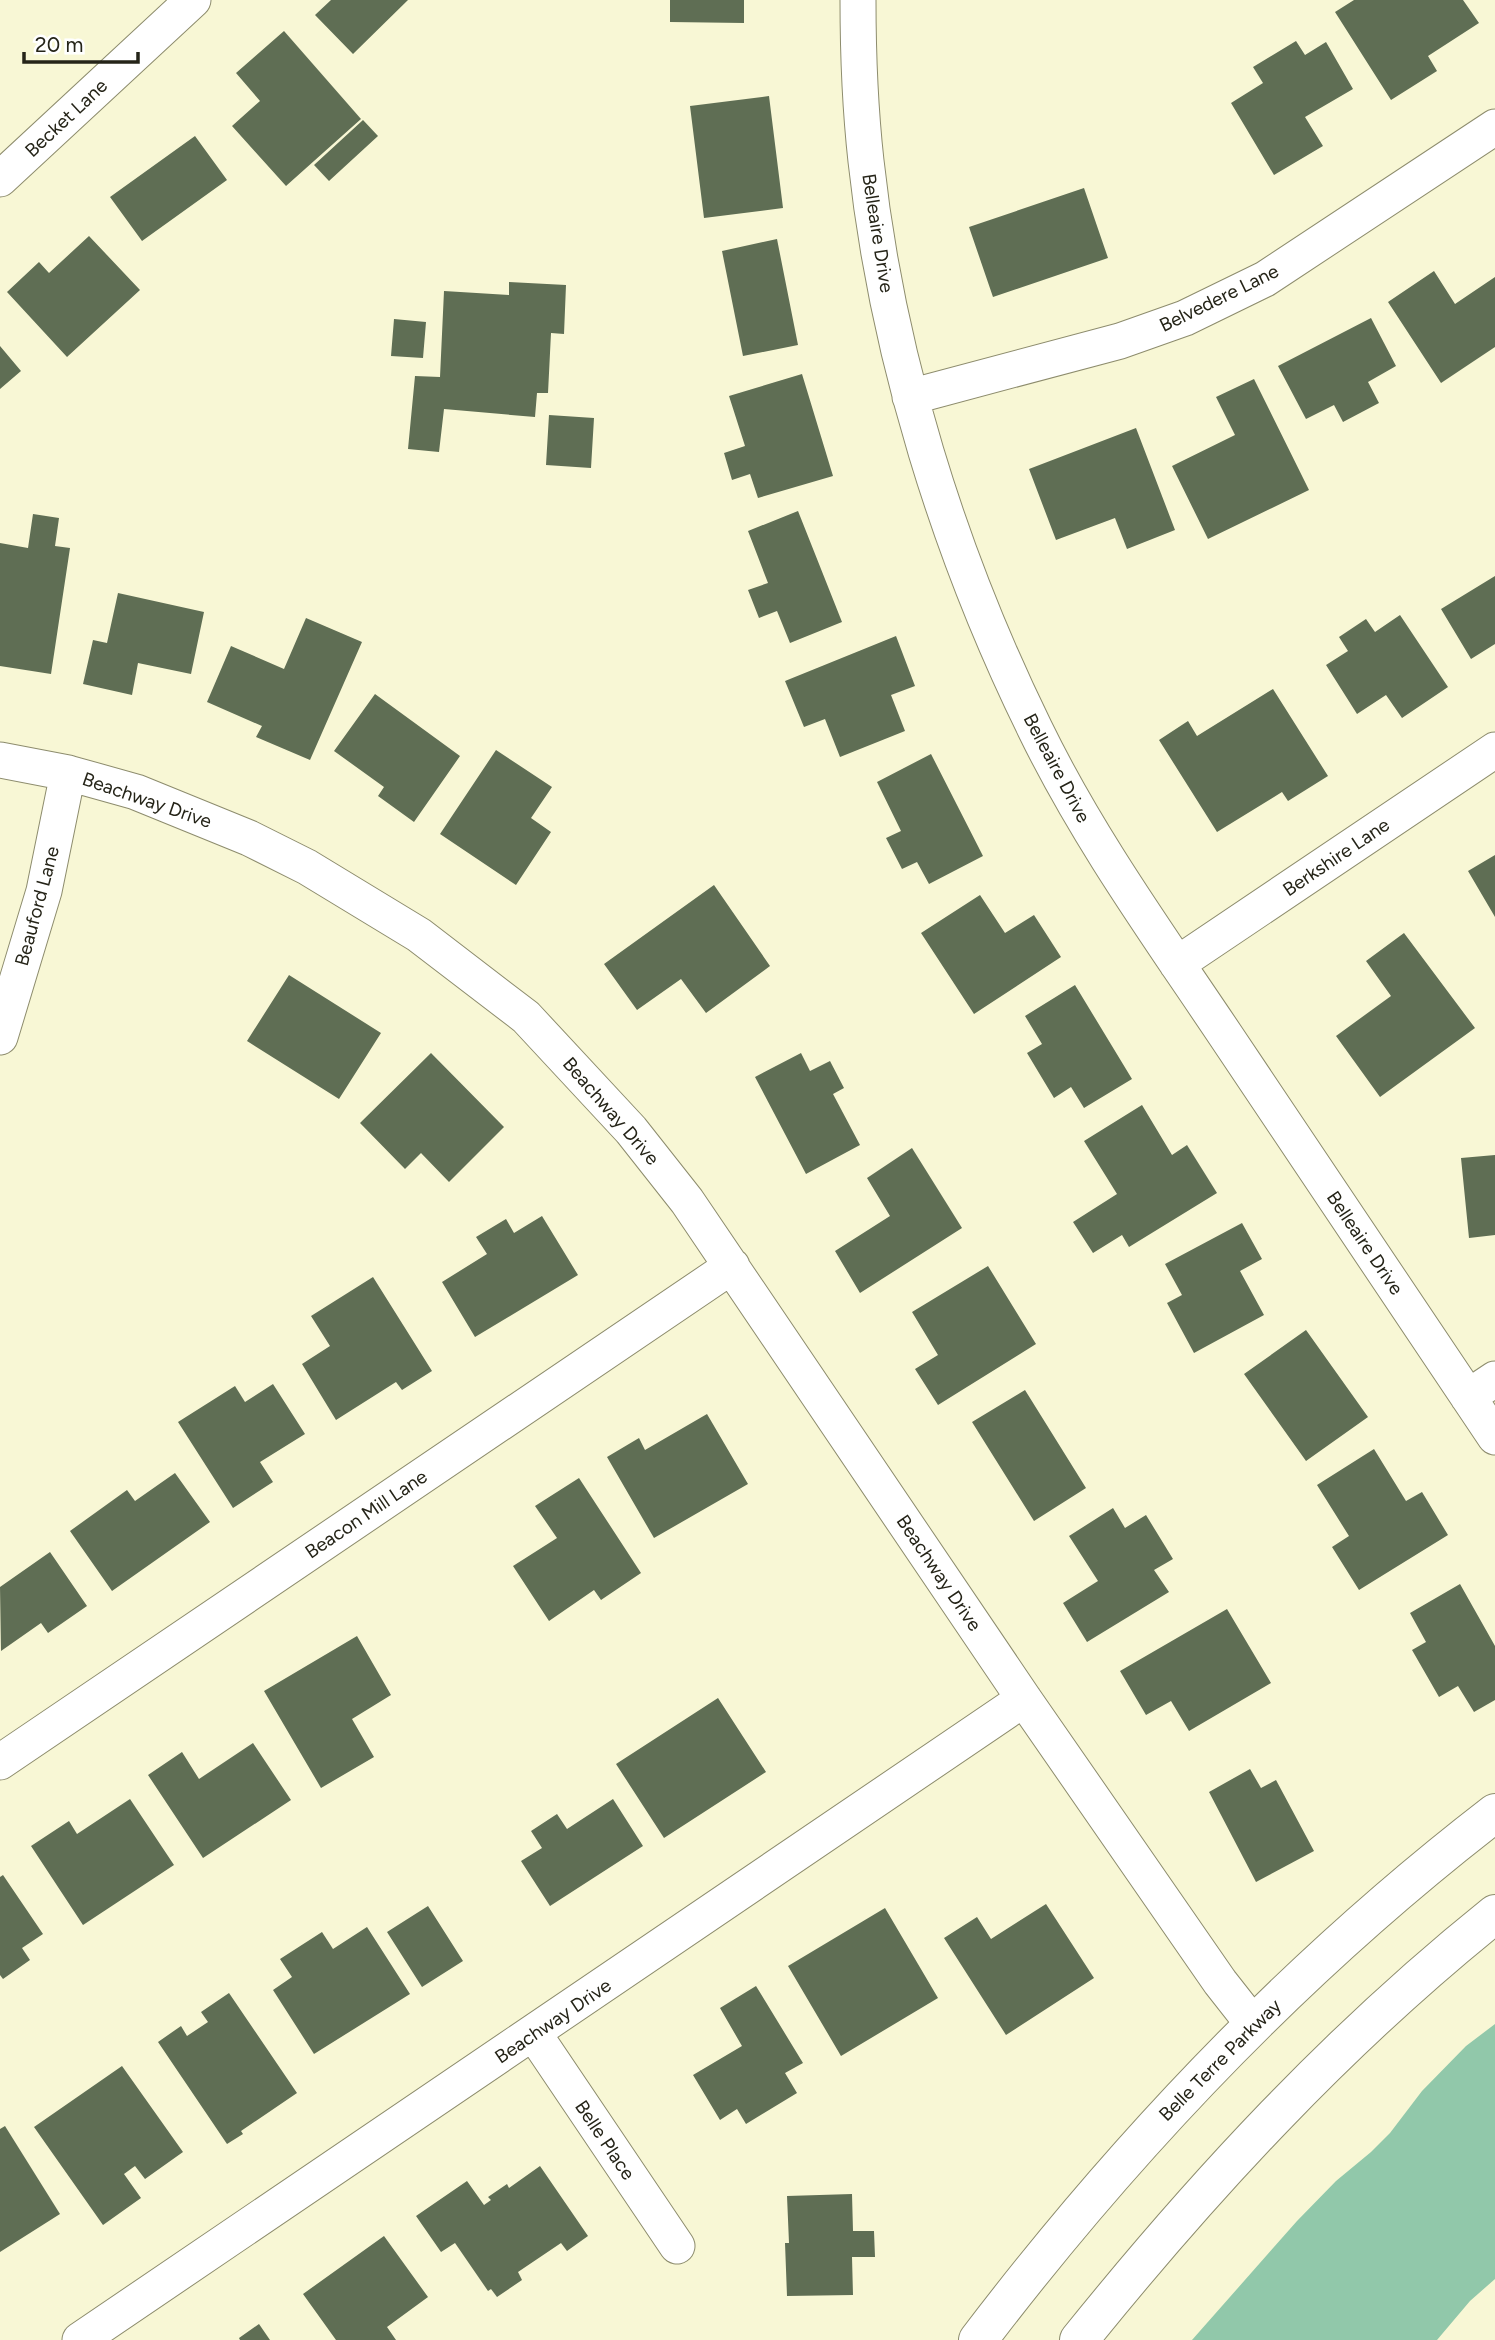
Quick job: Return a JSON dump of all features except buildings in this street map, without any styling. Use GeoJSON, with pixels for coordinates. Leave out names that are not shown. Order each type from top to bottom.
{"type":"FeatureCollection","features":[{"type":"Feature","properties":{"kind":"main road","name":"Belle Terre Parkway"},"geometry":{"type":"LineString","coordinates":[[978,2340],[1060,2234],[1193,2084],[1376,1910],[1495,1813]]}},
{"type":"Feature","properties":{"kind":"main road"},"geometry":{"type":"LineString","coordinates":[[1079,2340],[1156,2245],[1259,2130],[1382,2011],[1495,1914]]}},
{"type":"Feature","properties":{"kind":"street","name":"Becket Lane"},"geometry":{"type":"LineString","coordinates":[[0,179],[193,0]]}},
{"type":"Feature","properties":{"kind":"street","name":"Belleaire Drive"},"geometry":{"type":"LineString","coordinates":[[858,0],[859,69],[866,163],[884,280],[910,397],[966,570],[1019,696],[1068,793],[1103,853],[1177,964],[1481,1388],[1495,1437]]}},
{"type":"Feature","properties":{"kind":"street","name":"Belvedere Lane"},"geometry":{"type":"LineString","coordinates":[[910,397],[1120,341],[1185,318],[1265,279],[1495,127]]}},
{"type":"Feature","properties":{"kind":"street","name":"Berkshire Lane"},"geometry":{"type":"LineString","coordinates":[[1177,964],[1495,750]]}},
{"type":"Feature","properties":{"kind":"street","name":"Beachway Drive"},"geometry":{"type":"LineString","coordinates":[[0,760],[68,773],[136,792],[250,838],[307,867],[419,935],[526,1017],[631,1130],[687,1201],[1024,1699],[1220,1982],[1254,2024]]}},
{"type":"Feature","properties":{"kind":"street","name":"Beauford Lane"},"geometry":{"type":"LineString","coordinates":[[0,1037],[44,891],[68,773]]}},
{"type":"Feature","properties":{"kind":"street","name":"Beacon Mill Lane"},"geometry":{"type":"LineString","coordinates":[[0,1762],[732,1266]]}},
{"type":"Feature","properties":{"kind":"street","name":"Beachway Drive"},"geometry":{"type":"LineString","coordinates":[[80,2340],[1024,1699]]}},
{"type":"Feature","properties":{"kind":"street","name":"Belle Place"},"geometry":{"type":"LineString","coordinates":[[534,2034],[677,2246]]}},
{"type":"Feature","properties":{"kind":"shaded area"},"geometry":{"type":"Polygon","coordinates":[[[1495,2024],[1495,2279],[1470,2301],[1437,2340],[1192,2340],[1297,2221],[1336,2181],[1390,2133],[1422,2091],[1466,2046],[1495,2024]]]}}]}
